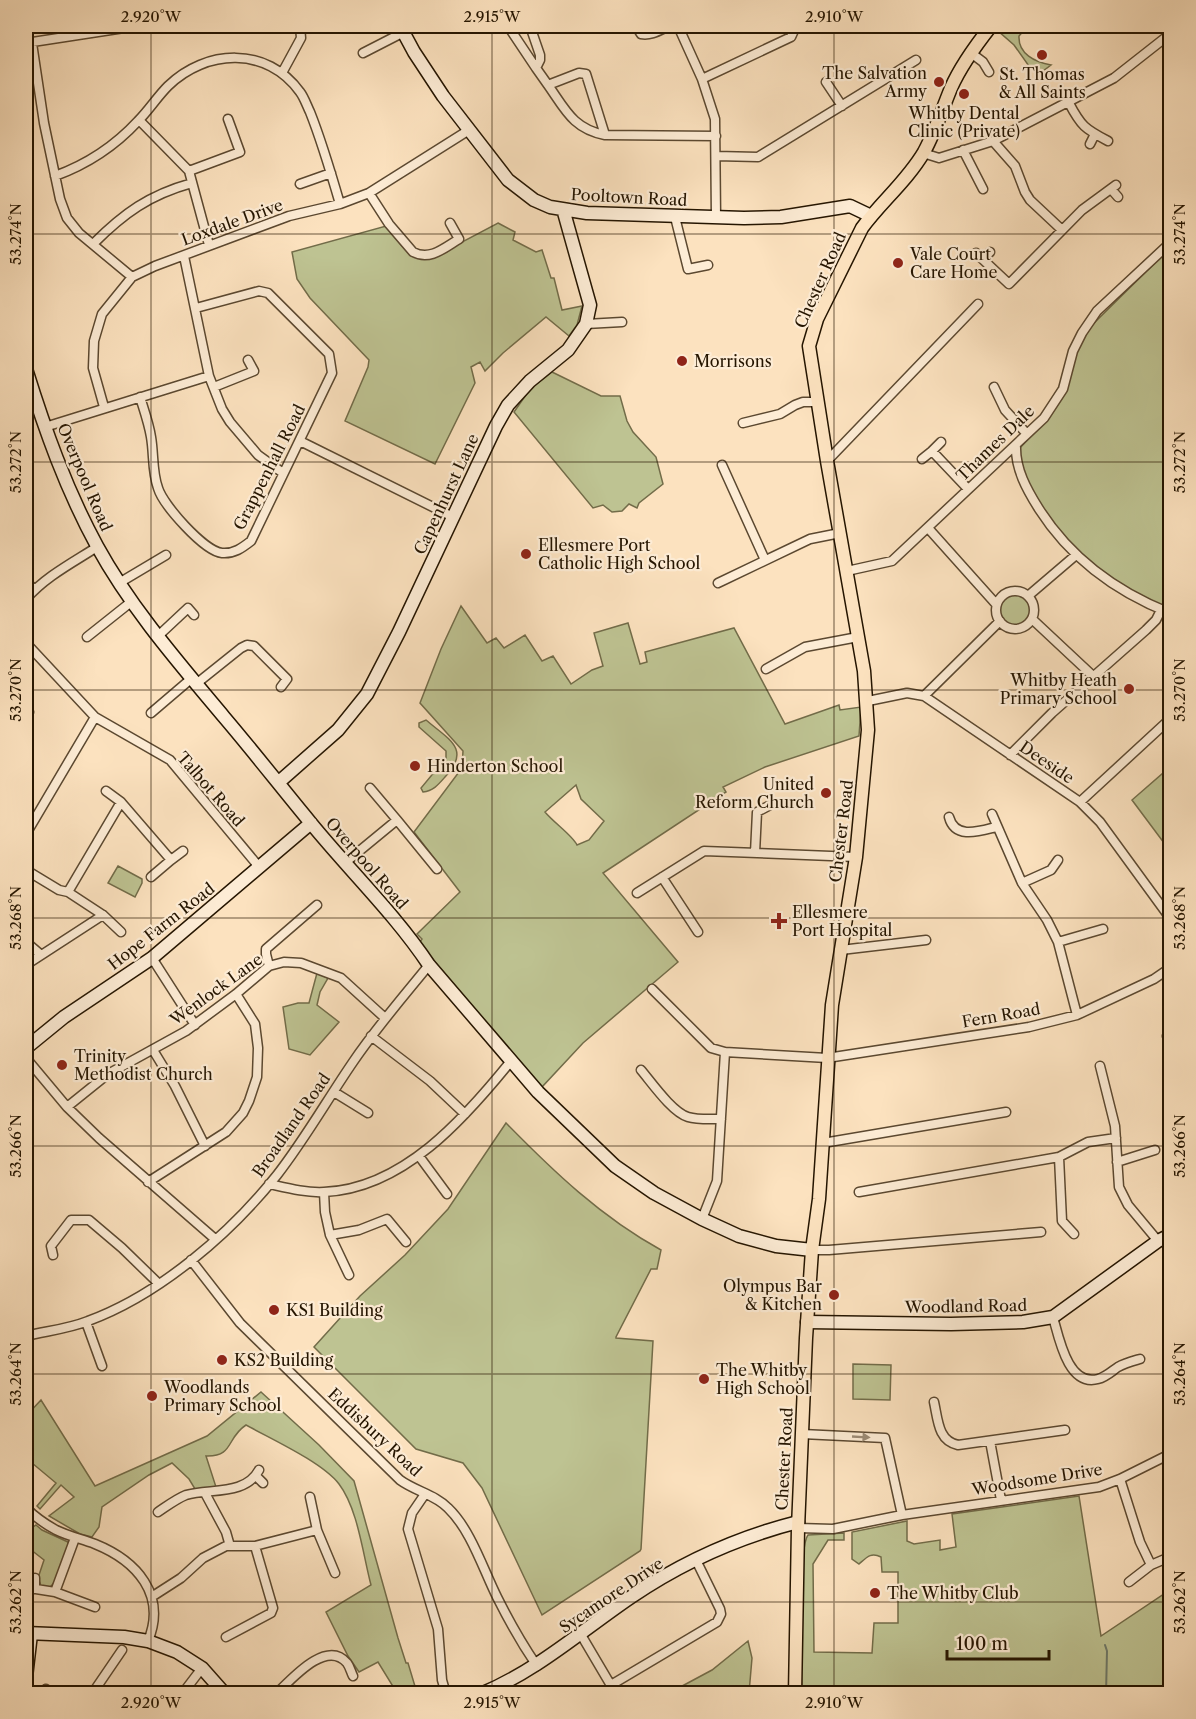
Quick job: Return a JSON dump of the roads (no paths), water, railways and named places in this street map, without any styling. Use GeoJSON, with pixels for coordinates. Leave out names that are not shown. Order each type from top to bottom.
{"type":"FeatureCollection","features":[{"type":"Feature","properties":{"kind":"main road","name":"Chester Road"},"geometry":{"type":"LineString","coordinates":[[795,1694],[798,1525],[812,1250],[819,1199],[832,1005],[856,857],[868,730],[868,701],[809,346],[817,319],[843,264],[871,216],[904,180],[923,153],[937,126],[952,85],[991,26]]}},
{"type":"Feature","properties":{"kind":"street"},"geometry":{"type":"LineString","coordinates":[[132,277],[79,233],[67,218],[55,176],[29,43],[137,26]]}},
{"type":"Feature","properties":{"kind":"street"},"geometry":{"type":"LineString","coordinates":[[282,72],[301,38],[300,26]]}},
{"type":"Feature","properties":{"kind":"street"},"geometry":{"type":"LineString","coordinates":[[508,26],[572,119],[581,128],[604,135],[716,136]]}},
{"type":"Feature","properties":{"kind":"street"},"geometry":{"type":"LineString","coordinates":[[530,26],[540,55],[536,68]]}},
{"type":"Feature","properties":{"kind":"street"},"geometry":{"type":"LineString","coordinates":[[636,26],[641,34],[645,34],[669,26]]}},
{"type":"Feature","properties":{"kind":"street"},"geometry":{"type":"LineString","coordinates":[[678,26],[702,79],[715,119],[716,218]]}},
{"type":"Feature","properties":{"kind":"street"},"geometry":{"type":"LineString","coordinates":[[702,79],[790,37],[796,26]]}},
{"type":"Feature","properties":{"kind":"street"},"geometry":{"type":"LineString","coordinates":[[363,54],[401,29]]}},
{"type":"Feature","properties":{"kind":"street","name":"Pooltown Road"},"geometry":{"type":"LineString","coordinates":[[401,29],[443,96],[508,180],[534,200],[550,207],[587,213],[773,218],[845,206],[854,207],[871,216]]}},
{"type":"Feature","properties":{"kind":"street"},"geometry":{"type":"LineString","coordinates":[[923,153],[939,158],[993,141],[1114,78],[1170,34]]}},
{"type":"Feature","properties":{"kind":"street"},"geometry":{"type":"LineString","coordinates":[[971,53],[987,59],[989,72]]}},
{"type":"Feature","properties":{"kind":"street"},"geometry":{"type":"LineString","coordinates":[[55,176],[100,155],[115,145],[167,86],[184,73],[202,63],[223,57],[246,58],[264,63],[282,72],[301,92],[316,127],[340,204]]}},
{"type":"Feature","properties":{"kind":"street"},"geometry":{"type":"LineString","coordinates":[[716,156],[758,156],[916,60]]}},
{"type":"Feature","properties":{"kind":"street"},"geometry":{"type":"LineString","coordinates":[[548,85],[579,73],[586,74],[604,135]]}},
{"type":"Feature","properties":{"kind":"street"},"geometry":{"type":"LineString","coordinates":[[826,81],[842,106]]}},
{"type":"Feature","properties":{"kind":"street"},"geometry":{"type":"LineString","coordinates":[[1068,103],[1078,121],[1087,130],[1108,141]]}},
{"type":"Feature","properties":{"kind":"street"},"geometry":{"type":"LineString","coordinates":[[189,171],[240,152],[228,119]]}},
{"type":"Feature","properties":{"kind":"street"},"geometry":{"type":"LineString","coordinates":[[139,120],[189,171],[209,245]]}},
{"type":"Feature","properties":{"kind":"street","name":"Loxdale Drive"},"geometry":{"type":"LineString","coordinates":[[104,408],[93,368],[94,341],[102,314],[132,277],[209,245],[289,216],[340,204],[369,193],[469,130]]}},
{"type":"Feature","properties":{"kind":"street"},"geometry":{"type":"LineString","coordinates":[[1090,144],[1095,134]]}},
{"type":"Feature","properties":{"kind":"street"},"geometry":{"type":"LineString","coordinates":[[993,141],[1015,165],[1030,200],[1062,231]]}},
{"type":"Feature","properties":{"kind":"street"},"geometry":{"type":"LineString","coordinates":[[963,150],[983,189]]}},
{"type":"Feature","properties":{"kind":"street"},"geometry":{"type":"LineString","coordinates":[[300,184],[331,173]]}},
{"type":"Feature","properties":{"kind":"street"},"geometry":{"type":"LineString","coordinates":[[93,244],[119,218],[144,201],[166,190],[192,183]]}},
{"type":"Feature","properties":{"kind":"street"},"geometry":{"type":"LineString","coordinates":[[990,252],[979,256],[1009,284],[1082,210],[1113,187],[1118,197]]}},
{"type":"Feature","properties":{"kind":"street"},"geometry":{"type":"LineString","coordinates":[[369,193],[389,224],[418,255],[427,256],[437,253],[459,239],[450,223]]}},
{"type":"Feature","properties":{"kind":"street"},"geometry":{"type":"LineString","coordinates":[[563,209],[590,305],[586,324],[622,322]]}},
{"type":"Feature","properties":{"kind":"street"},"geometry":{"type":"LineString","coordinates":[[675,217],[688,269],[708,265]]}},
{"type":"Feature","properties":{"kind":"street","name":"Thames Dale"},"geometry":{"type":"LineString","coordinates":[[847,571],[892,561],[1028,434],[1058,398],[1066,380],[1073,351],[1097,311],[1170,243]]}},
{"type":"Feature","properties":{"kind":"street"},"geometry":{"type":"LineString","coordinates":[[184,256],[209,376],[222,409],[239,434],[258,455],[283,473]]}},
{"type":"Feature","properties":{"kind":"street","name":"Grappenhall Road"},"geometry":{"type":"LineString","coordinates":[[140,397],[151,434],[158,488],[172,512],[207,547],[220,553],[234,552],[251,541],[332,373],[328,354],[268,293],[259,291],[196,308]]}},
{"type":"Feature","properties":{"kind":"street"},"geometry":{"type":"LineString","coordinates":[[827,461],[978,304]]}},
{"type":"Feature","properties":{"kind":"street","name":"Capenhurst Lane"},"geometry":{"type":"LineString","coordinates":[[279,782],[338,730],[367,694],[508,405],[530,381],[568,350],[586,324]]}},
{"type":"Feature","properties":{"kind":"street"},"geometry":{"type":"LineString","coordinates":[[214,387],[254,371],[248,360]]}},
{"type":"Feature","properties":{"kind":"street","name":"Overpool Road"},"geometry":{"type":"LineString","coordinates":[[26,369],[45,428],[75,503],[97,547],[131,602],[157,637],[511,1061],[561,1115],[615,1166],[654,1193],[739,1236],[765,1244],[812,1250]]}},
{"type":"Feature","properties":{"kind":"street"},"geometry":{"type":"LineString","coordinates":[[45,428],[209,376]]}},
{"type":"Feature","properties":{"kind":"street"},"geometry":{"type":"LineString","coordinates":[[994,387],[1005,410],[1028,434]]}},
{"type":"Feature","properties":{"kind":"street"},"geometry":{"type":"LineString","coordinates":[[743,423],[780,414],[803,402],[817,402]]}},
{"type":"Feature","properties":{"kind":"street"},"geometry":{"type":"LineString","coordinates":[[300,441],[453,517]]}},
{"type":"Feature","properties":{"kind":"street"},"geometry":{"type":"LineString","coordinates":[[922,459],[941,442]]}},
{"type":"Feature","properties":{"kind":"street"},"geometry":{"type":"LineString","coordinates":[[1016,445],[1018,469],[1032,498],[1044,518],[1076,555],[1130,596],[1170,613]]}},
{"type":"Feature","properties":{"kind":"street"},"geometry":{"type":"LineString","coordinates":[[932,451],[969,489]]}},
{"type":"Feature","properties":{"kind":"street"},"geometry":{"type":"LineString","coordinates":[[996,464],[1006,463],[1018,469]]}},
{"type":"Feature","properties":{"kind":"street"},"geometry":{"type":"LineString","coordinates":[[722,465],[765,560]]}},
{"type":"Feature","properties":{"kind":"street"},"geometry":{"type":"LineString","coordinates":[[928,528],[996,604],[1000,621],[1008,628],[1015,629],[1023,627],[1032,619],[1034,607],[1028,596],[1019,591],[1004,594],[996,604]]}},
{"type":"Feature","properties":{"kind":"street"},"geometry":{"type":"LineString","coordinates":[[718,583],[810,538],[840,533]]}},
{"type":"Feature","properties":{"kind":"street"},"geometry":{"type":"LineString","coordinates":[[26,599],[34,590],[97,547]]}},
{"type":"Feature","properties":{"kind":"street"},"geometry":{"type":"LineString","coordinates":[[1028,596],[1076,555]]}},
{"type":"Feature","properties":{"kind":"street"},"geometry":{"type":"LineString","coordinates":[[119,584],[165,560]]}},
{"type":"Feature","properties":{"kind":"street"},"geometry":{"type":"LineString","coordinates":[[26,582],[34,590]]}},
{"type":"Feature","properties":{"kind":"street"},"geometry":{"type":"LineString","coordinates":[[87,637],[131,602]]}},
{"type":"Feature","properties":{"kind":"street"},"geometry":{"type":"LineString","coordinates":[[157,637],[188,608],[194,615]]}},
{"type":"Feature","properties":{"kind":"street"},"geometry":{"type":"LineString","coordinates":[[1010,755],[1146,630],[1156,620],[1161,610]]}},
{"type":"Feature","properties":{"kind":"street"},"geometry":{"type":"LineString","coordinates":[[1032,619],[1094,677]]}},
{"type":"Feature","properties":{"kind":"street"},"geometry":{"type":"LineString","coordinates":[[868,701],[907,693],[924,696],[1000,621]]}},
{"type":"Feature","properties":{"kind":"street"},"geometry":{"type":"LineString","coordinates":[[766,669],[805,647],[858,637]]}},
{"type":"Feature","properties":{"kind":"street","name":"Talbot Road"},"geometry":{"type":"LineString","coordinates":[[26,643],[95,717],[170,760],[260,868]]}},
{"type":"Feature","properties":{"kind":"street"},"geometry":{"type":"LineString","coordinates":[[151,713],[247,645],[254,646],[287,679],[281,687]]}},
{"type":"Feature","properties":{"kind":"street","name":"Deeside"},"geometry":{"type":"LineString","coordinates":[[924,696],[1080,802],[1100,822],[1170,918]]}},
{"type":"Feature","properties":{"kind":"street"},"geometry":{"type":"LineString","coordinates":[[26,834],[95,717]]}},
{"type":"Feature","properties":{"kind":"street"},"geometry":{"type":"LineString","coordinates":[[1080,802],[1170,719]]}},
{"type":"Feature","properties":{"kind":"street"},"geometry":{"type":"LineString","coordinates":[[370,788],[436,869]]}},
{"type":"Feature","properties":{"kind":"street"},"geometry":{"type":"LineString","coordinates":[[106,791],[121,802],[171,860]]}},
{"type":"Feature","properties":{"kind":"street"},"geometry":{"type":"LineString","coordinates":[[68,891],[121,802]]}},
{"type":"Feature","properties":{"kind":"street"},"geometry":{"type":"LineString","coordinates":[[755,853],[757,812],[774,803]]}},
{"type":"Feature","properties":{"kind":"street"},"geometry":{"type":"LineString","coordinates":[[991,814],[1022,883],[1047,920],[1058,942],[1077,1014]]}},
{"type":"Feature","properties":{"kind":"street"},"geometry":{"type":"LineString","coordinates":[[346,862],[398,820]]}},
{"type":"Feature","properties":{"kind":"street"},"geometry":{"type":"LineString","coordinates":[[948,821],[968,833],[996,826]]}},
{"type":"Feature","properties":{"kind":"street","name":"Hope Farm Road"},"geometry":{"type":"LineString","coordinates":[[26,1048],[64,1017],[152,958],[311,823]]}},
{"type":"Feature","properties":{"kind":"street"},"geometry":{"type":"LineString","coordinates":[[151,877],[183,851]]}},
{"type":"Feature","properties":{"kind":"street"},"geometry":{"type":"LineString","coordinates":[[637,893],[704,851],[856,857]]}},
{"type":"Feature","properties":{"kind":"street"},"geometry":{"type":"LineString","coordinates":[[1022,883],[1057,867]]}},
{"type":"Feature","properties":{"kind":"street"},"geometry":{"type":"LineString","coordinates":[[26,870],[59,890],[68,891],[103,915],[121,932]]}},
{"type":"Feature","properties":{"kind":"street"},"geometry":{"type":"LineString","coordinates":[[662,877],[698,932]]}},
{"type":"Feature","properties":{"kind":"street"},"geometry":{"type":"LineString","coordinates":[[269,966],[267,948],[316,910]]}},
{"type":"Feature","properties":{"kind":"street"},"geometry":{"type":"LineString","coordinates":[[26,965],[103,915]]}},
{"type":"Feature","properties":{"kind":"street"},"geometry":{"type":"LineString","coordinates":[[1058,942],[1103,931],[1101,918]]}},
{"type":"Feature","properties":{"kind":"street"},"geometry":{"type":"LineString","coordinates":[[841,950],[926,939]]}},
{"type":"Feature","properties":{"kind":"street"},"geometry":{"type":"LineString","coordinates":[[26,942],[40,954]]}},
{"type":"Feature","properties":{"kind":"street"},"geometry":{"type":"LineString","coordinates":[[152,958],[195,1025]]}},
{"type":"Feature","properties":{"kind":"street","name":"Wenlock Lane"},"geometry":{"type":"LineString","coordinates":[[68,1107],[108,1074],[195,1025],[269,966],[284,962],[301,963],[340,978],[385,1018]]}},
{"type":"Feature","properties":{"kind":"street","name":"Broadland Road"},"geometry":{"type":"LineString","coordinates":[[26,1336],[86,1322],[122,1306],[159,1284],[215,1239],[269,1184],[314,1124],[371,1036],[429,965]]}},
{"type":"Feature","properties":{"kind":"street","name":"Fern Road"},"geometry":{"type":"LineString","coordinates":[[725,1052],[827,1059],[1029,1027],[1077,1014],[1154,979],[1170,968]]}},
{"type":"Feature","properties":{"kind":"street"},"geometry":{"type":"LineString","coordinates":[[652,989],[711,1048],[725,1052],[717,1181],[702,1219]]}},
{"type":"Feature","properties":{"kind":"street"},"geometry":{"type":"LineString","coordinates":[[148,1182],[226,1132],[243,1113],[257,1077],[258,1048],[255,1024],[236,994]]}},
{"type":"Feature","properties":{"kind":"street"},"geometry":{"type":"LineString","coordinates":[[371,1036],[430,1081],[465,1114]]}},
{"type":"Feature","properties":{"kind":"street"},"geometry":{"type":"LineString","coordinates":[[153,1050],[175,1086],[205,1146]]}},
{"type":"Feature","properties":{"kind":"street"},"geometry":{"type":"LineString","coordinates":[[26,1058],[68,1107],[148,1182],[215,1239]]}},
{"type":"Feature","properties":{"kind":"street"},"geometry":{"type":"LineString","coordinates":[[269,1184],[303,1191],[324,1192],[351,1188],[377,1180],[419,1156],[465,1114],[511,1061]]}},
{"type":"Feature","properties":{"kind":"street"},"geometry":{"type":"LineString","coordinates":[[1100,1066],[1115,1126],[1119,1187],[1128,1205],[1158,1241]]}},
{"type":"Feature","properties":{"kind":"street"},"geometry":{"type":"LineString","coordinates":[[640,1070],[684,1116],[722,1119]]}},
{"type":"Feature","properties":{"kind":"street"},"geometry":{"type":"LineString","coordinates":[[334,1092],[368,1113]]}},
{"type":"Feature","properties":{"kind":"street"},"geometry":{"type":"LineString","coordinates":[[823,1143],[1006,1112]]}},
{"type":"Feature","properties":{"kind":"street"},"geometry":{"type":"LineString","coordinates":[[859,1192],[1059,1157],[1088,1142],[1116,1138]]}},
{"type":"Feature","properties":{"kind":"street"},"geometry":{"type":"LineString","coordinates":[[1117,1162],[1155,1150]]}},
{"type":"Feature","properties":{"kind":"street"},"geometry":{"type":"LineString","coordinates":[[419,1156],[447,1194]]}},
{"type":"Feature","properties":{"kind":"street"},"geometry":{"type":"LineString","coordinates":[[1059,1157],[1058,1223],[1074,1234]]}},
{"type":"Feature","properties":{"kind":"street"},"geometry":{"type":"LineString","coordinates":[[324,1192],[330,1235],[349,1275]]}},
{"type":"Feature","properties":{"kind":"street"},"geometry":{"type":"LineString","coordinates":[[330,1235],[359,1230],[387,1219],[406,1242]]}},
{"type":"Feature","properties":{"kind":"street"},"geometry":{"type":"LineString","coordinates":[[49,1250],[71,1220],[89,1220],[159,1284]]}},
{"type":"Feature","properties":{"kind":"street"},"geometry":{"type":"LineString","coordinates":[[812,1250],[1041,1232]]}},
{"type":"Feature","properties":{"kind":"street","name":"Woodland Road"},"geometry":{"type":"LineString","coordinates":[[807,1322],[951,1324],[1023,1322],[1053,1317],[1158,1241],[1170,1235]]}},
{"type":"Feature","properties":{"kind":"street","name":"Eddisbury Road"},"geometry":{"type":"LineString","coordinates":[[191,1260],[240,1323],[400,1480],[442,1502],[456,1517],[475,1549],[517,1635],[537,1666]]}},
{"type":"Feature","properties":{"kind":"street"},"geometry":{"type":"LineString","coordinates":[[1053,1317],[1068,1363],[1076,1374],[1085,1379],[1097,1380],[1119,1367],[1140,1359]]}},
{"type":"Feature","properties":{"kind":"street"},"geometry":{"type":"LineString","coordinates":[[86,1322],[102,1366]]}},
{"type":"Feature","properties":{"kind":"street"},"geometry":{"type":"LineString","coordinates":[[934,1402],[942,1436],[958,1445],[1065,1430]]}},
{"type":"Feature","properties":{"kind":"street"},"geometry":{"type":"LineString","coordinates":[[802,1434],[885,1438],[902,1515]]}},
{"type":"Feature","properties":{"kind":"street"},"geometry":{"type":"LineString","coordinates":[[990,1441],[1002,1500]]}},
{"type":"Feature","properties":{"kind":"street","name":"Woodsome Drive"},"geometry":{"type":"LineString","coordinates":[[798,1525],[833,1528],[902,1515],[1099,1487],[1170,1454]]}},
{"type":"Feature","properties":{"kind":"street"},"geometry":{"type":"LineString","coordinates":[[157,1512],[187,1495],[237,1487],[258,1473],[263,1483]]}},
{"type":"Feature","properties":{"kind":"street"},"geometry":{"type":"LineString","coordinates":[[1120,1479],[1140,1542],[1151,1565]]}},
{"type":"Feature","properties":{"kind":"street"},"geometry":{"type":"LineString","coordinates":[[205,1492],[226,1532],[230,1545]]}},
{"type":"Feature","properties":{"kind":"street"},"geometry":{"type":"LineString","coordinates":[[425,1494],[412,1514],[408,1529],[438,1629],[442,1680],[446,1694]]}},
{"type":"Feature","properties":{"kind":"street"},"geometry":{"type":"LineString","coordinates":[[310,1497],[317,1530],[335,1573]]}},
{"type":"Feature","properties":{"kind":"street"},"geometry":{"type":"LineString","coordinates":[[26,1508],[55,1529],[96,1545],[118,1557],[145,1581],[153,1596],[155,1616],[148,1641]]}},
{"type":"Feature","properties":{"kind":"street","name":"Sycamore Drive"},"geometry":{"type":"LineString","coordinates":[[481,1694],[537,1666],[633,1596],[696,1560],[761,1531],[798,1525]]}},
{"type":"Feature","properties":{"kind":"street"},"geometry":{"type":"LineString","coordinates":[[153,1596],[181,1578],[203,1558],[230,1545],[255,1545],[317,1530]]}},
{"type":"Feature","properties":{"kind":"street"},"geometry":{"type":"LineString","coordinates":[[55,1592],[75,1538]]}},
{"type":"Feature","properties":{"kind":"street"},"geometry":{"type":"LineString","coordinates":[[226,1637],[270,1613],[273,1608],[255,1545]]}},
{"type":"Feature","properties":{"kind":"street"},"geometry":{"type":"LineString","coordinates":[[1129,1582],[1151,1565],[1164,1559]]}},
{"type":"Feature","properties":{"kind":"street"},"geometry":{"type":"LineString","coordinates":[[610,1685],[717,1622],[721,1614],[720,1609],[696,1560]]}},
{"type":"Feature","properties":{"kind":"street"},"geometry":{"type":"LineString","coordinates":[[35,1578],[30,1589],[55,1592],[95,1607]]}},
{"type":"Feature","properties":{"kind":"street"},"geometry":{"type":"LineString","coordinates":[[580,1633],[616,1694]]}},
{"type":"Feature","properties":{"kind":"street"},"geometry":{"type":"LineString","coordinates":[[26,1677],[28,1634],[124,1637],[148,1641],[177,1652],[202,1668],[225,1694]]}},
{"type":"Feature","properties":{"kind":"street"},"geometry":{"type":"LineString","coordinates":[[110,1650],[116,1659]]}},
{"type":"Feature","properties":{"kind":"street"},"geometry":{"type":"LineString","coordinates":[[92,1694],[122,1650]]}},
{"type":"Feature","properties":{"kind":"street"},"geometry":{"type":"LineString","coordinates":[[283,1692],[300,1669],[311,1662],[331,1656],[347,1663],[353,1676]]}},
{"type":"Feature","properties":{"kind":"street"},"geometry":{"type":"LineString","coordinates":[[180,1694],[202,1668]]}},
{"type":"Feature","properties":{"kind":"waterway"},"geometry":{"type":"LineString","coordinates":[[1105,1645],[1107,1651],[1106,1694]]}},
{"type":"Feature","properties":{"kind":"place","name":"St. Thomas & All Saints"},"geometry":{"type":"Point","coordinates":[1042,55]}},
{"type":"Feature","properties":{"kind":"place","name":"The Salvation Army"},"geometry":{"type":"Point","coordinates":[939,82]}},
{"type":"Feature","properties":{"kind":"place","name":"Whitby Dental Clinic (Private)"},"geometry":{"type":"Point","coordinates":[964,94]}},
{"type":"Feature","properties":{"kind":"place","name":"Vale Court Care Home"},"geometry":{"type":"Point","coordinates":[898,263]}},
{"type":"Feature","properties":{"kind":"place","name":"Morrisons"},"geometry":{"type":"Point","coordinates":[682,361]}},
{"type":"Feature","properties":{"kind":"place","name":"Ellesmere Port Catholic High School"},"geometry":{"type":"Point","coordinates":[526,554]}},
{"type":"Feature","properties":{"kind":"place","name":"Whitby Heath Primary School"},"geometry":{"type":"Point","coordinates":[1129,689]}},
{"type":"Feature","properties":{"kind":"place","name":"Hinderton School"},"geometry":{"type":"Point","coordinates":[415,766]}},
{"type":"Feature","properties":{"kind":"place","name":"United Reform Church"},"geometry":{"type":"Point","coordinates":[826,793]}},
{"type":"Feature","properties":{"kind":"place","name":"Ellesmere Port Hospital"},"geometry":{"type":"Point","coordinates":[779,921]}},
{"type":"Feature","properties":{"kind":"place","name":"Trinity Methodist Church"},"geometry":{"type":"Point","coordinates":[62,1065]}},
{"type":"Feature","properties":{"kind":"place","name":"Olympus Bar & Kitchen"},"geometry":{"type":"Point","coordinates":[834,1295]}},
{"type":"Feature","properties":{"kind":"place","name":"KS1 Building"},"geometry":{"type":"Point","coordinates":[274,1310]}},
{"type":"Feature","properties":{"kind":"place","name":"KS2 Building"},"geometry":{"type":"Point","coordinates":[222,1360]}},
{"type":"Feature","properties":{"kind":"place","name":"The Whitby High School"},"geometry":{"type":"Point","coordinates":[704,1379]}},
{"type":"Feature","properties":{"kind":"place","name":"Woodlands Primary School"},"geometry":{"type":"Point","coordinates":[152,1396]}},
{"type":"Feature","properties":{"kind":"place","name":"The Whitby Club"},"geometry":{"type":"Point","coordinates":[875,1593]}}]}
